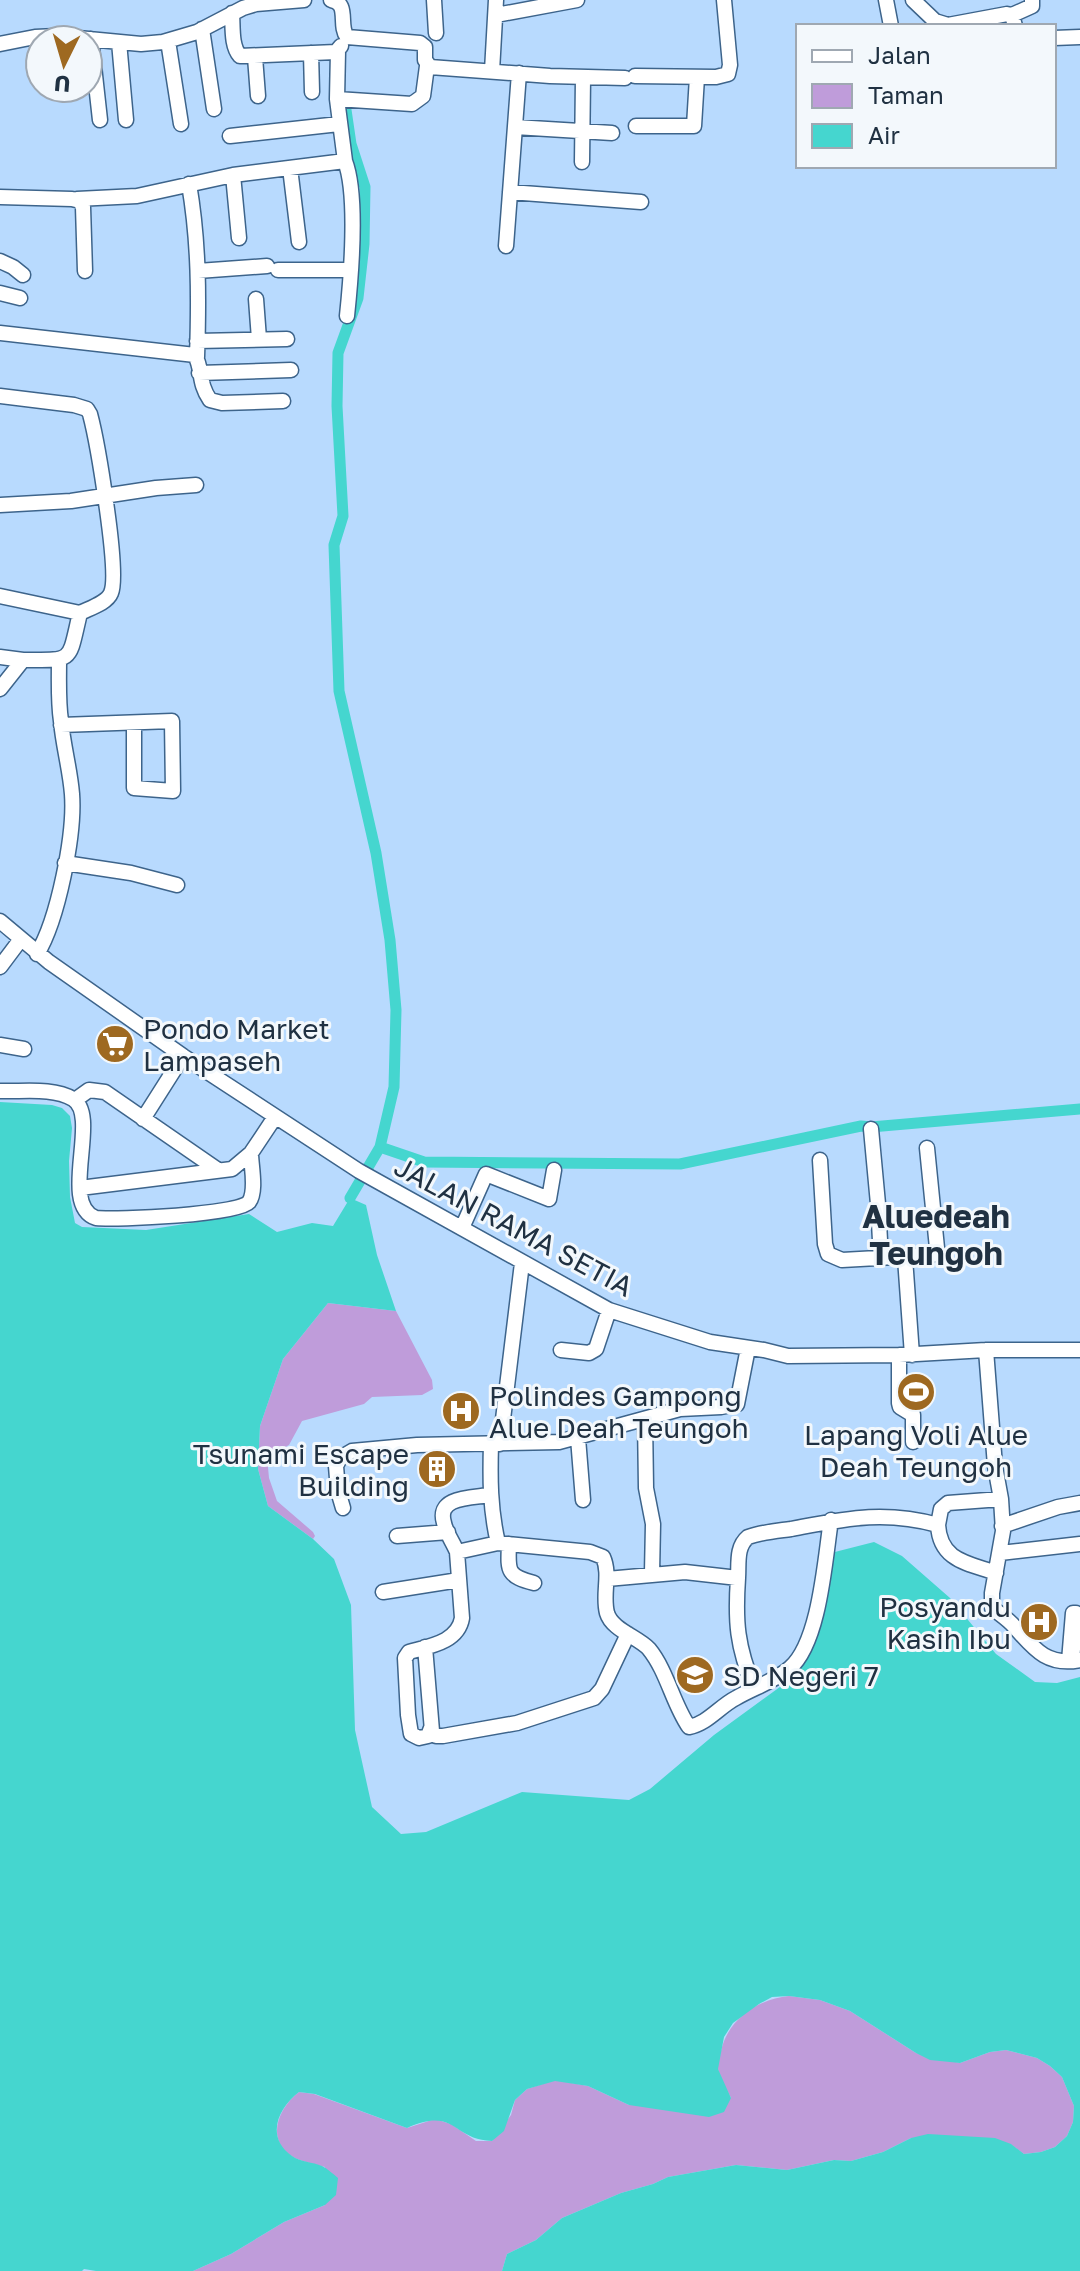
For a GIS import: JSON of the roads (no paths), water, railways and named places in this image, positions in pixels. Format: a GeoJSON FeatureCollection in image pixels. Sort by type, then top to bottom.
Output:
{"type":"FeatureCollection","features":[{"type":"Feature","properties":{"kind":"street"},"geometry":{"type":"LineString","coordinates":[[104,40],[141,44],[168,41],[256,4],[304,0]]}},
{"type":"Feature","properties":{"kind":"street"},"geometry":{"type":"LineString","coordinates":[[331,0],[342,5],[345,34],[338,51],[337,99],[351,204],[347,316]]}},
{"type":"Feature","properties":{"kind":"street"},"geometry":{"type":"LineString","coordinates":[[434,0],[436,33]]}},
{"type":"Feature","properties":{"kind":"street"},"geometry":{"type":"LineString","coordinates":[[492,71],[496,8],[577,0]]}},
{"type":"Feature","properties":{"kind":"street"},"geometry":{"type":"LineString","coordinates":[[427,66],[583,78],[723,76],[730,71],[724,0]]}},
{"type":"Feature","properties":{"kind":"street"},"geometry":{"type":"LineString","coordinates":[[886,0],[891,24]]}},
{"type":"Feature","properties":{"kind":"street"},"geometry":{"type":"LineString","coordinates":[[913,0],[940,24]]}},
{"type":"Feature","properties":{"kind":"street"},"geometry":{"type":"LineString","coordinates":[[953,24],[1007,14],[1014,21],[1032,6],[1032,0]]}},
{"type":"Feature","properties":{"kind":"street"},"geometry":{"type":"LineString","coordinates":[[232,13],[236,54],[244,57],[338,51]]}},
{"type":"Feature","properties":{"kind":"street"},"geometry":{"type":"LineString","coordinates":[[202,29],[214,109]]}},
{"type":"Feature","properties":{"kind":"street"},"geometry":{"type":"LineString","coordinates":[[337,99],[412,104],[423,96],[427,66],[425,47],[420,43],[354,38],[345,34]]}},
{"type":"Feature","properties":{"kind":"street"},"geometry":{"type":"LineString","coordinates":[[1056,38],[1080,37]]}},
{"type":"Feature","properties":{"kind":"street"},"geometry":{"type":"LineString","coordinates":[[0,44],[24,40]]}},
{"type":"Feature","properties":{"kind":"street"},"geometry":{"type":"LineString","coordinates":[[168,41],[181,124]]}},
{"type":"Feature","properties":{"kind":"street"},"geometry":{"type":"LineString","coordinates":[[119,42],[126,120]]}},
{"type":"Feature","properties":{"kind":"street"},"geometry":{"type":"LineString","coordinates":[[311,53],[312,92]]}},
{"type":"Feature","properties":{"kind":"street"},"geometry":{"type":"LineString","coordinates":[[255,57],[258,96]]}},
{"type":"Feature","properties":{"kind":"street"},"geometry":{"type":"LineString","coordinates":[[506,246],[519,73]]}},
{"type":"Feature","properties":{"kind":"street"},"geometry":{"type":"LineString","coordinates":[[636,126],[694,126],[697,77]]}},
{"type":"Feature","properties":{"kind":"street"},"geometry":{"type":"LineString","coordinates":[[582,162],[583,78]]}},
{"type":"Feature","properties":{"kind":"street"},"geometry":{"type":"LineString","coordinates":[[98,104],[100,120]]}},
{"type":"Feature","properties":{"kind":"street"},"geometry":{"type":"LineString","coordinates":[[230,136],[339,124]]}},
{"type":"Feature","properties":{"kind":"street"},"geometry":{"type":"LineString","coordinates":[[515,127],[612,133]]}},
{"type":"Feature","properties":{"kind":"street"},"geometry":{"type":"LineString","coordinates":[[0,197],[77,199],[137,196],[233,175],[345,161]]}},
{"type":"Feature","properties":{"kind":"street"},"geometry":{"type":"LineString","coordinates":[[290,168],[299,242]]}},
{"type":"Feature","properties":{"kind":"street"},"geometry":{"type":"LineString","coordinates":[[233,175],[239,238]]}},
{"type":"Feature","properties":{"kind":"street"},"geometry":{"type":"LineString","coordinates":[[189,184],[196,227],[200,381],[207,396],[215,402],[283,401]]}},
{"type":"Feature","properties":{"kind":"street"},"geometry":{"type":"LineString","coordinates":[[510,192],[641,202]]}},
{"type":"Feature","properties":{"kind":"street"},"geometry":{"type":"LineString","coordinates":[[77,199],[83,207],[85,271]]}},
{"type":"Feature","properties":{"kind":"street"},"geometry":{"type":"LineString","coordinates":[[0,261],[23,275]]}},
{"type":"Feature","properties":{"kind":"street"},"geometry":{"type":"LineString","coordinates":[[198,271],[273,268],[350,270]]}},
{"type":"Feature","properties":{"kind":"street"},"geometry":{"type":"LineString","coordinates":[[0,293],[20,298]]}},
{"type":"Feature","properties":{"kind":"street"},"geometry":{"type":"LineString","coordinates":[[256,299],[259,339]]}},
{"type":"Feature","properties":{"kind":"street"},"geometry":{"type":"LineString","coordinates":[[0,333],[188,354],[198,365],[291,370]]}},
{"type":"Feature","properties":{"kind":"street"},"geometry":{"type":"LineString","coordinates":[[197,341],[287,339]]}},
{"type":"Feature","properties":{"kind":"street"},"geometry":{"type":"LineString","coordinates":[[0,396],[87,409],[92,420],[104,495],[113,580],[112,591],[105,600],[80,613],[0,596]]}},
{"type":"Feature","properties":{"kind":"street"},"geometry":{"type":"LineString","coordinates":[[0,505],[71,501],[196,485]]}},
{"type":"Feature","properties":{"kind":"street"},"geometry":{"type":"LineString","coordinates":[[0,657],[59,660],[66,657],[80,613]]}},
{"type":"Feature","properties":{"kind":"street"},"geometry":{"type":"LineString","coordinates":[[0,689],[23,660]]}},
{"type":"Feature","properties":{"kind":"street"},"geometry":{"type":"LineString","coordinates":[[37,954],[53,920],[65,863],[72,802],[61,725],[59,660]]}},
{"type":"Feature","properties":{"kind":"street"},"geometry":{"type":"LineString","coordinates":[[61,725],[172,721],[173,791],[134,788],[134,723]]}},
{"type":"Feature","properties":{"kind":"street"},"geometry":{"type":"LineString","coordinates":[[65,863],[131,873],[177,885]]}},
{"type":"Feature","properties":{"kind":"street","name":"JALAN RAMA SETIA"},"geometry":{"type":"LineString","coordinates":[[0,921],[37,954],[183,1056],[359,1171],[609,1310],[710,1342],[788,1356],[1080,1350]]}},
{"type":"Feature","properties":{"kind":"street"},"geometry":{"type":"LineString","coordinates":[[0,967],[21,939]]}},
{"type":"Feature","properties":{"kind":"street"},"geometry":{"type":"LineString","coordinates":[[0,1045],[24,1049]]}},
{"type":"Feature","properties":{"kind":"street"},"geometry":{"type":"LineString","coordinates":[[143,1119],[183,1056]]}},
{"type":"Feature","properties":{"kind":"street"},"geometry":{"type":"LineString","coordinates":[[75,1100],[89,1090],[102,1090],[218,1170]]}},
{"type":"Feature","properties":{"kind":"street"},"geometry":{"type":"LineString","coordinates":[[0,1091],[47,1092],[80,1104],[83,1116],[80,1188],[84,1210],[96,1218],[150,1218],[243,1206],[249,1202],[252,1193],[251,1153]]}},
{"type":"Feature","properties":{"kind":"street"},"geometry":{"type":"LineString","coordinates":[[80,1188],[232,1169],[251,1153],[275,1117]]}},
{"type":"Feature","properties":{"kind":"street"},"geometry":{"type":"LineString","coordinates":[[871,1129],[881,1259]]}},
{"type":"Feature","properties":{"kind":"street"},"geometry":{"type":"LineString","coordinates":[[820,1160],[828,1254],[842,1260],[905,1258],[936,1252],[927,1148]]}},
{"type":"Feature","properties":{"kind":"street"},"geometry":{"type":"LineString","coordinates":[[462,1228],[486,1174],[549,1199],[554,1170]]}},
{"type":"Feature","properties":{"kind":"street"},"geometry":{"type":"LineString","coordinates":[[905,1258],[905,1355],[899,1403],[913,1415],[913,1442]]}},
{"type":"Feature","properties":{"kind":"street"},"geometry":{"type":"LineString","coordinates":[[522,1263],[490,1495],[511,1573],[534,1583]]}},
{"type":"Feature","properties":{"kind":"street"},"geometry":{"type":"LineString","coordinates":[[561,1350],[589,1353],[596,1349],[609,1310]]}},
{"type":"Feature","properties":{"kind":"street"},"geometry":{"type":"LineString","coordinates":[[343,1508],[336,1466],[340,1458],[352,1451],[417,1445],[543,1443],[578,1438],[680,1409],[737,1404],[748,1348]]}},
{"type":"Feature","properties":{"kind":"street"},"geometry":{"type":"LineString","coordinates":[[986,1350],[1002,1526],[992,1608],[1010,1622],[1032,1649],[1055,1659],[1076,1661]]}},
{"type":"Feature","properties":{"kind":"street"},"geometry":{"type":"LineString","coordinates":[[645,1419],[646,1488],[653,1524],[652,1573]]}},
{"type":"Feature","properties":{"kind":"street"},"geometry":{"type":"LineString","coordinates":[[578,1438],[583,1500]]}},
{"type":"Feature","properties":{"kind":"street"},"geometry":{"type":"LineString","coordinates":[[431,1728],[428,1736],[419,1738],[411,1734],[405,1658],[409,1652],[452,1637],[460,1628],[457,1552],[443,1518],[446,1505],[453,1500],[490,1495]]}},
{"type":"Feature","properties":{"kind":"street"},"geometry":{"type":"LineString","coordinates":[[996,1573],[951,1556],[942,1544],[938,1525],[941,1509],[948,1503],[1001,1499]]}},
{"type":"Feature","properties":{"kind":"street"},"geometry":{"type":"LineString","coordinates":[[1002,1526],[1080,1503]]}},
{"type":"Feature","properties":{"kind":"street"},"geometry":{"type":"LineString","coordinates":[[754,1688],[739,1644],[736,1616],[739,1550],[743,1541],[748,1537],[831,1520],[898,1516],[938,1525]]}},
{"type":"Feature","properties":{"kind":"street"},"geometry":{"type":"LineString","coordinates":[[457,1552],[504,1544],[598,1554],[605,1561],[607,1614],[651,1651],[687,1726],[692,1727],[731,1700],[777,1677],[789,1668],[804,1647],[816,1615],[831,1520]]}},
{"type":"Feature","properties":{"kind":"street"},"geometry":{"type":"LineString","coordinates":[[397,1536],[448,1532]]}},
{"type":"Feature","properties":{"kind":"street"},"geometry":{"type":"LineString","coordinates":[[1000,1553],[1080,1544]]}},
{"type":"Feature","properties":{"kind":"street"},"geometry":{"type":"LineString","coordinates":[[607,1579],[685,1572],[738,1578]]}},
{"type":"Feature","properties":{"kind":"street"},"geometry":{"type":"LineString","coordinates":[[383,1592],[459,1580]]}},
{"type":"Feature","properties":{"kind":"street"},"geometry":{"type":"LineString","coordinates":[[425,1647],[431,1728],[433,1734],[438,1736],[517,1723],[594,1698],[602,1689],[628,1634]]}},
{"type":"Feature","properties":{"kind":"water"},"geometry":{"type":"Polygon","coordinates":[[[0,1102],[52,1105],[62,1108],[70,1116],[70,1197],[75,1223],[82,1227],[146,1230],[249,1214],[277,1232],[312,1223],[333,1226],[350,1198],[366,1205],[377,1255],[396,1311],[328,1303],[283,1359],[260,1426],[258,1469],[268,1506],[313,1539],[334,1559],[351,1605],[355,1730],[372,1807],[401,1834],[426,1832],[522,1792],[629,1800],[650,1789],[714,1735],[795,1676],[818,1612],[827,1554],[874,1542],[902,1556],[950,1598],[996,1654],[1035,1682],[1057,1683],[1080,1677],[1080,2271],[502,2271],[507,2254],[536,2240],[562,2218],[668,2177],[736,2165],[787,2170],[834,2160],[851,2161],[928,2134],[995,2138],[1011,2144],[1024,2154],[1055,2147],[1067,2136],[1073,2122],[1074,2106],[1062,2077],[1037,2058],[1006,2050],[990,2052],[960,2063],[930,2060],[850,2011],[820,2000],[789,1996],[772,1997],[759,2004],[733,2023],[724,2037],[718,2069],[731,2098],[724,2112],[709,2117],[629,2105],[588,2086],[555,2081],[527,2089],[515,2100],[504,2131],[492,2141],[469,2135],[445,2122],[423,2122],[407,2128],[315,2094],[299,2092],[280,2114],[277,2132],[284,2148],[292,2156],[322,2166],[338,2178],[336,2195],[325,2205],[284,2222],[231,2254],[193,2271],[0,2271],[0,1102]]]}},
{"type":"Feature","properties":{"kind":"waterway"},"geometry":{"type":"LineString","coordinates":[[345,103],[351,144],[365,187],[364,244],[358,298],[338,353],[337,406],[343,516],[334,545],[339,691],[376,853],[390,940],[396,1010],[394,1087],[380,1147]]}},
{"type":"Feature","properties":{"kind":"waterway"},"geometry":{"type":"LineString","coordinates":[[350,1198],[380,1147],[424,1162],[680,1164],[861,1126],[1080,1109]]}},
{"type":"Feature","properties":{"kind":"place","name":"Pondo Market Lampaseh"},"geometry":{"type":"Point","coordinates":[115,1044]}},
{"type":"Feature","properties":{"kind":"place","name":"Lapang Voli Alue Deah Teungoh"},"geometry":{"type":"Point","coordinates":[916,1392]}},
{"type":"Feature","properties":{"kind":"place","name":"Polindes Gampong Alue Deah Teungoh"},"geometry":{"type":"Point","coordinates":[461,1411]}},
{"type":"Feature","properties":{"kind":"place","name":"Tsunami Escape Building"},"geometry":{"type":"Point","coordinates":[437,1469]}},
{"type":"Feature","properties":{"kind":"place","name":"Posyandu Kasih Ibu"},"geometry":{"type":"Point","coordinates":[1039,1622]}},
{"type":"Feature","properties":{"kind":"place","name":"SD Negeri 7"},"geometry":{"type":"Point","coordinates":[695,1675]}},
{"type":"Feature","properties":{"kind":"district","name":"Aluedeah Teungoh"},"geometry":{"type":"Point","coordinates":[936,1234]}}]}
